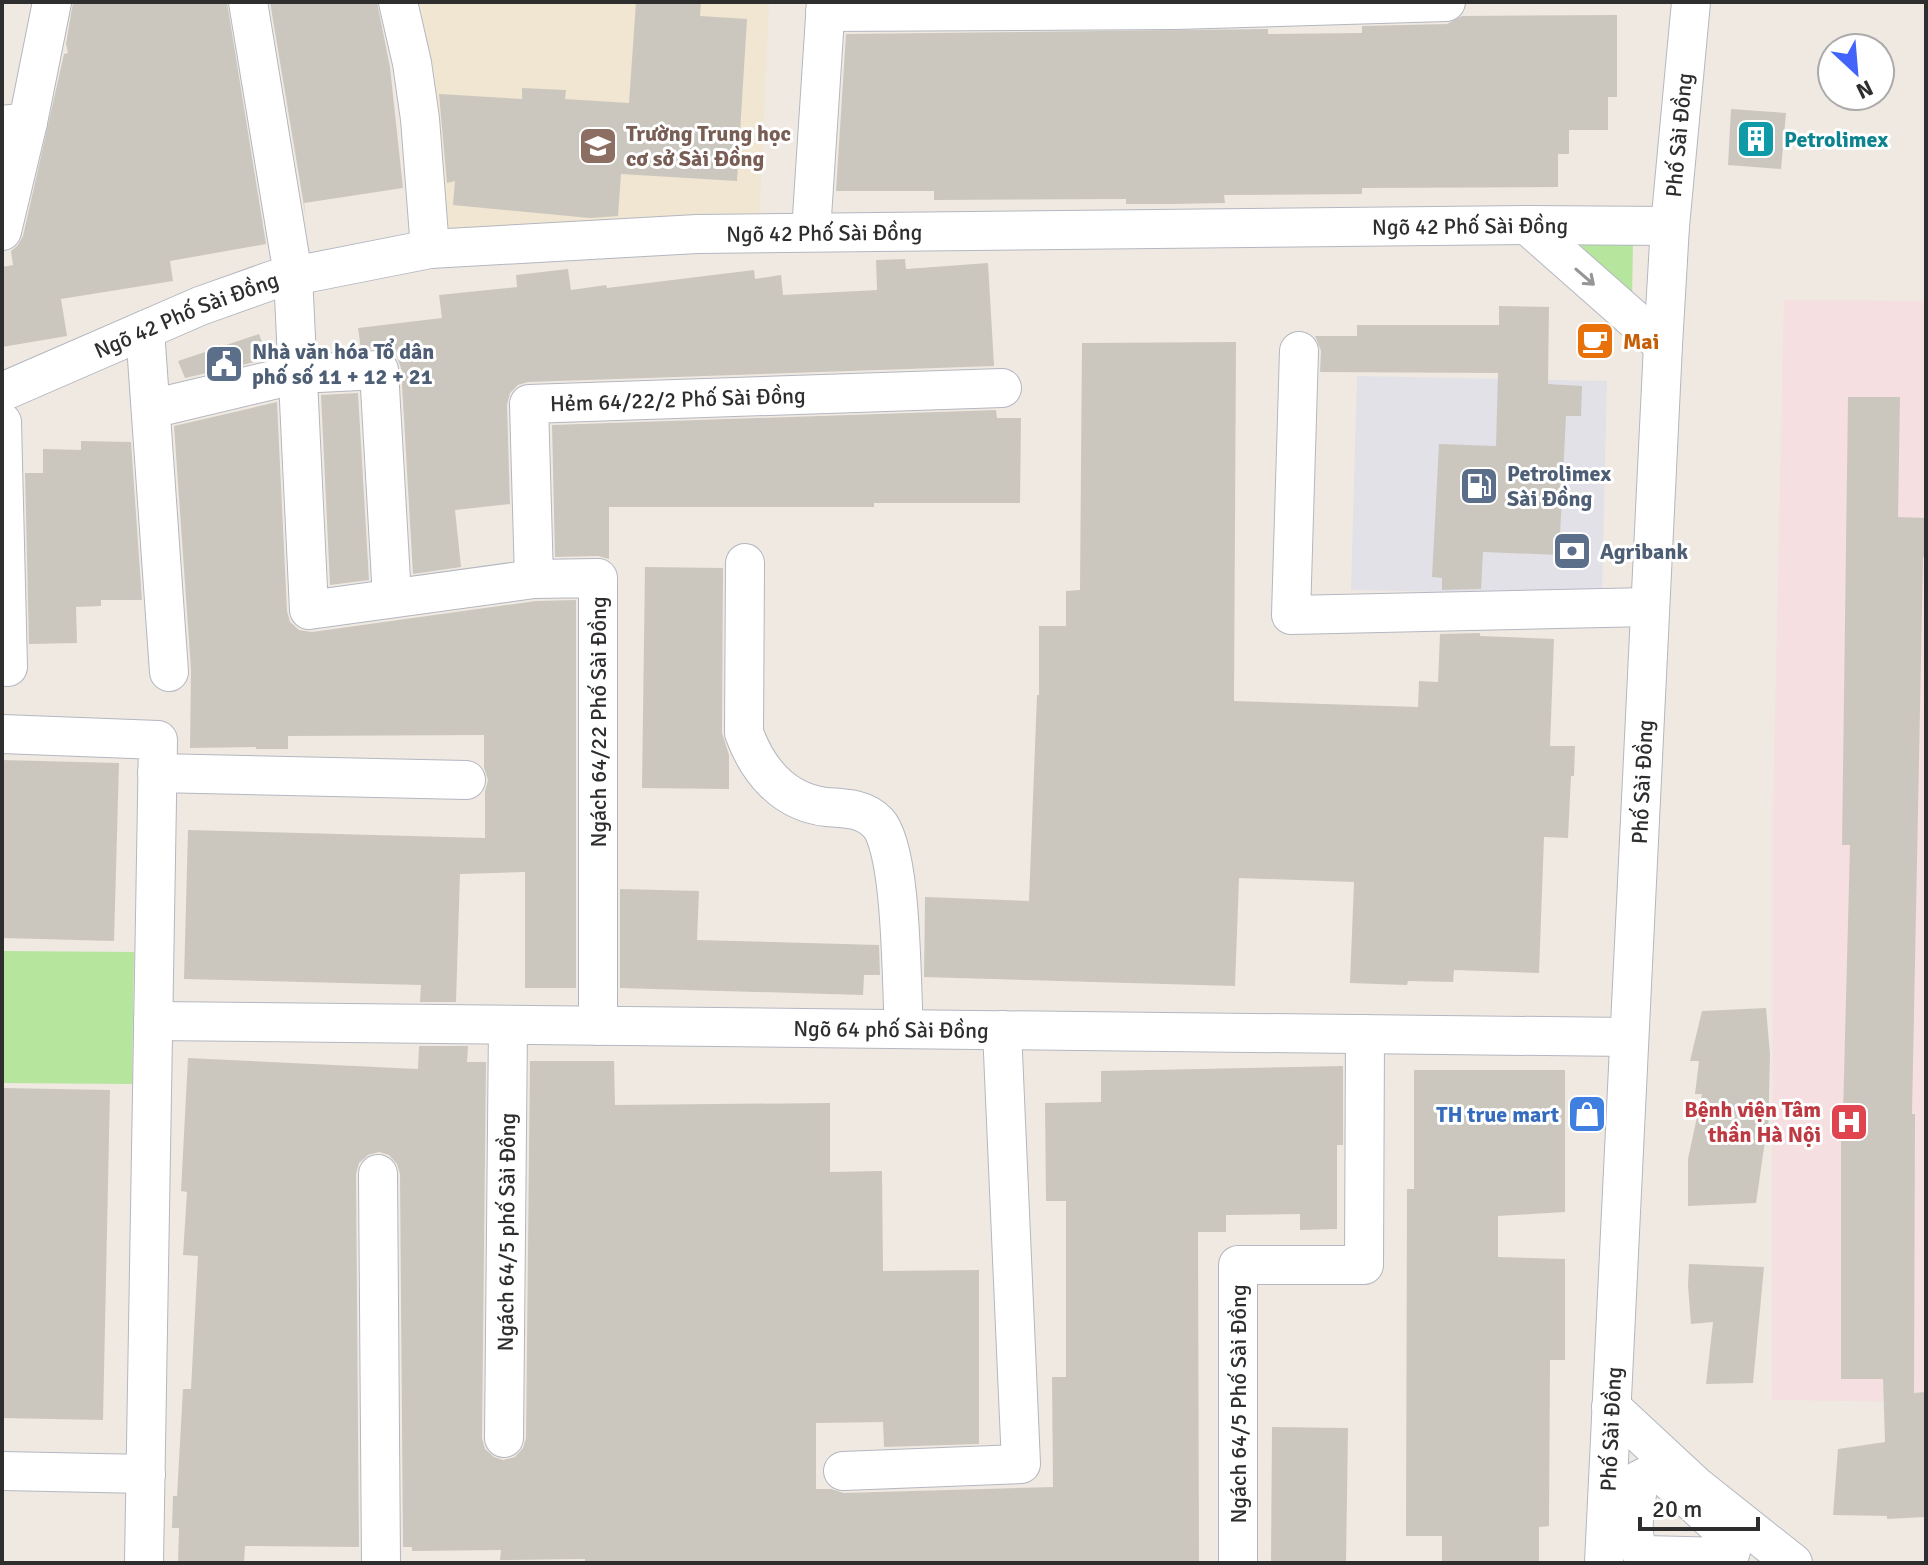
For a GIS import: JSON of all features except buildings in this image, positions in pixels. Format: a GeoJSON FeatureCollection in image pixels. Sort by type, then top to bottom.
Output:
{"type":"FeatureCollection","features":[{"type":"Feature","properties":{"kind":"street"},"geometry":{"type":"LineString","coordinates":[[2,231],[15,123],[52,2]]}},
{"type":"Feature","properties":{"kind":"street"},"geometry":{"type":"LineString","coordinates":[[248,2],[293,275],[298,374]]}},
{"type":"Feature","properties":{"kind":"street"},"geometry":{"type":"LineString","coordinates":[[398,2],[412,63],[420,119],[430,249]]}},
{"type":"Feature","properties":{"kind":"street"},"geometry":{"type":"LineString","coordinates":[[811,232],[825,7],[1446,2]]}},
{"type":"Feature","properties":{"kind":"street","name":"Phố Sài Đồng"},"geometry":{"type":"LineString","coordinates":[[1604,1563],[1663,345],[1670,226],[1691,2]]}},
{"type":"Feature","properties":{"kind":"street","name":"Ngõ 42 Phố Sài Đồng"},"geometry":{"type":"LineString","coordinates":[[1527,225],[1663,345]]}},
{"type":"Feature","properties":{"kind":"street","name":"Ngõ 42 Phố Sài Đồng"},"geometry":{"type":"LineString","coordinates":[[2,392],[200,306],[273,280],[430,249],[697,234],[1670,226]]}},
{"type":"Feature","properties":{"kind":"street"},"geometry":{"type":"LineString","coordinates":[[145,330],[169,672]]}},
{"type":"Feature","properties":{"kind":"street"},"geometry":{"type":"LineString","coordinates":[[1299,351],[1291,615],[1649,607]]}},
{"type":"Feature","properties":{"kind":"street"},"geometry":{"type":"LineString","coordinates":[[151,409],[298,374],[379,370],[392,598]]}},
{"type":"Feature","properties":{"kind":"street","name":"Ngách 64/22 Phố Sài Đồng"},"geometry":{"type":"LineString","coordinates":[[298,374],[309,610],[534,579],[598,578],[598,1026]]}},
{"type":"Feature","properties":{"kind":"street","name":"Hẻm 64/22/2 Phố Sài Đồng"},"geometry":{"type":"LineString","coordinates":[[534,579],[529,404],[1002,388]]}},
{"type":"Feature","properties":{"kind":"street"},"geometry":{"type":"LineString","coordinates":[[2,422],[8,667]]}},
{"type":"Feature","properties":{"kind":"street"},"geometry":{"type":"LineString","coordinates":[[745,563],[744,733],[758,764],[778,787],[804,801],[859,811],[881,828],[891,851],[896,892],[904,1029]]}},
{"type":"Feature","properties":{"kind":"street"},"geometry":{"type":"LineString","coordinates":[[2,734],[158,740],[144,1563]]}},
{"type":"Feature","properties":{"kind":"street"},"geometry":{"type":"LineString","coordinates":[[157,773],[466,780]]}},
{"type":"Feature","properties":{"kind":"street","name":"Ngõ 64 phố Sài Đồng"},"geometry":{"type":"LineString","coordinates":[[153,1021],[1629,1037]]}},
{"type":"Feature","properties":{"kind":"street","name":"Ngách 64/5 phố Sài Đồng"},"geometry":{"type":"LineString","coordinates":[[504,1438],[508,1025]]}},
{"type":"Feature","properties":{"kind":"street"},"geometry":{"type":"LineString","coordinates":[[843,1471],[1021,1464],[1002,1030]]}},
{"type":"Feature","properties":{"kind":"street","name":"Ngách 64/5 Phố Sài Đồng"},"geometry":{"type":"LineString","coordinates":[[1238,1563],[1238,1265],[1364,1265],[1365,1034]]}},
{"type":"Feature","properties":{"kind":"street"},"geometry":{"type":"LineString","coordinates":[[378,1174],[381,1563]]}},
{"type":"Feature","properties":{"kind":"street"},"geometry":{"type":"LineString","coordinates":[[1611,1407],[1696,1486],[1793,1563]]}},
{"type":"Feature","properties":{"kind":"street"},"geometry":{"type":"LineString","coordinates":[[2,1471],[146,1474]]}},
{"type":"Feature","properties":{"kind":"shaded area","name":"Trường Trung học cơ sở Sài Đồng"},"geometry":{"type":"Polygon","coordinates":[[[416,2],[769,2],[759,226],[439,230],[416,2]]]}},
{"type":"Feature","properties":{"kind":"shaded area","name":"Bệnh viện Tâm thần Hà Nội"},"geometry":{"type":"Polygon","coordinates":[[[1784,300],[1926,301],[1926,1402],[1772,1400],[1773,815],[1784,300]]]}},
{"type":"Feature","properties":{"kind":"shaded area","name":"Petrolimex Sài Đồng"},"geometry":{"type":"Polygon","coordinates":[[[1357,376],[1607,381],[1602,595],[1351,590],[1357,376]]]}},
{"type":"Feature","properties":{"kind":"green space"},"geometry":{"type":"Polygon","coordinates":[[[1578,243],[1633,243],[1632,298],[1578,243]]]}},
{"type":"Feature","properties":{"kind":"green space"},"geometry":{"type":"Polygon","coordinates":[[[2,951],[134,952],[132,1084],[2,1083],[2,951]]]}},
{"type":"Feature","properties":{"kind":"place","name":"Petrolimex"},"geometry":{"type":"Point","coordinates":[1756,139]}},
{"type":"Feature","properties":{"kind":"place","name":"Trường Trung học cơ sở Sài Đồng"},"geometry":{"type":"Point","coordinates":[598,146]}},
{"type":"Feature","properties":{"kind":"place","name":"Mai"},"geometry":{"type":"Point","coordinates":[1595,341]}},
{"type":"Feature","properties":{"kind":"place","name":"Nhà văn hóa Tổ dân phố số 11 + 12 + 21"},"geometry":{"type":"Point","coordinates":[224,364]}},
{"type":"Feature","properties":{"kind":"place","name":"Petrolimex Sài Đồng"},"geometry":{"type":"Point","coordinates":[1479,486]}},
{"type":"Feature","properties":{"kind":"place","name":"Agribank"},"geometry":{"type":"Point","coordinates":[1572,551]}},
{"type":"Feature","properties":{"kind":"place","name":"TH true mart"},"geometry":{"type":"Point","coordinates":[1587,1114]}},
{"type":"Feature","properties":{"kind":"place","name":"Bệnh viện Tâm thần Hà Nội"},"geometry":{"type":"Point","coordinates":[1849,1122]}}]}
